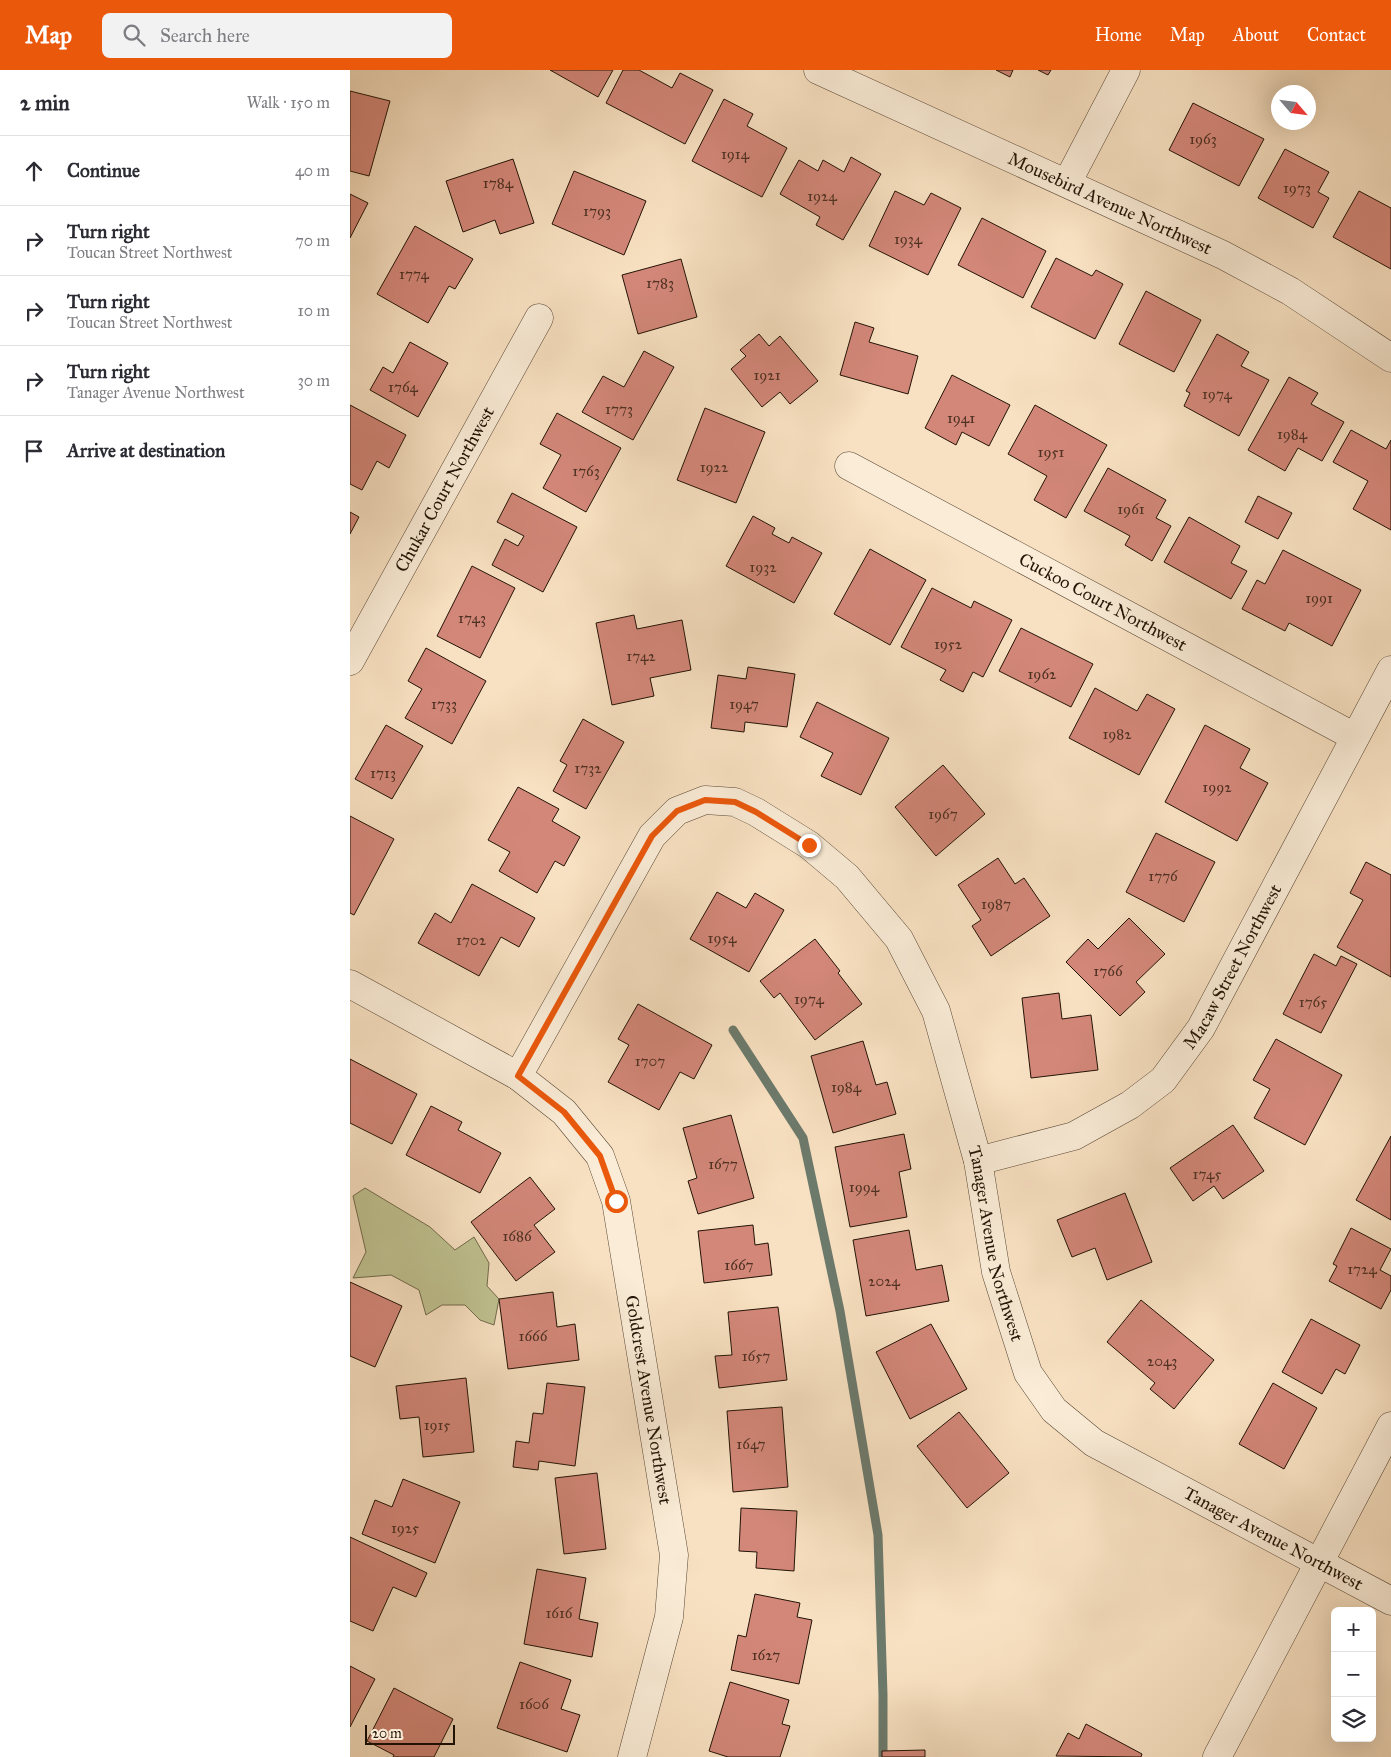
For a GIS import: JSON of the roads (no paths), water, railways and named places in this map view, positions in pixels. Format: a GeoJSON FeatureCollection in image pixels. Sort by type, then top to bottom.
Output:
{"type":"FeatureCollection","features":[{"type":"Feature","properties":{"kind":"street","name":"Mousebird Avenue Northwest"},"geometry":{"type":"LineString","coordinates":[[818,70],[1231,259],[1290,291],[1391,358]]}},
{"type":"Feature","properties":{"kind":"street"},"geometry":{"type":"LineString","coordinates":[[1067,183],[1126,70]]}},
{"type":"Feature","properties":{"kind":"street","name":"Chukar Court Northwest"},"geometry":{"type":"LineString","coordinates":[[350,661],[539,318]]}},
{"type":"Feature","properties":{"kind":"street","name":"Cuckoo Court Northwest"},"geometry":{"type":"LineString","coordinates":[[849,466],[1355,737]]}},
{"type":"Feature","properties":{"kind":"street","name":"Macaw Street Northwest"},"geometry":{"type":"LineString","coordinates":[[978,1161],[1074,1136],[1130,1105],[1163,1080],[1202,1028],[1391,670]]}},
{"type":"Feature","properties":{"kind":"street","name":"Tanager Avenue Northwest"},"geometry":{"type":"LineString","coordinates":[[518,1076],[652,836],[677,811],[705,800],[735,802],[756,812],[809,845],[847,877],[899,939],[936,1011],[978,1161],[999,1281],[1028,1373],[1054,1410],[1094,1443],[1391,1601]]}},
{"type":"Feature","properties":{"kind":"street","name":"Goldcrest Avenue Northwest"},"geometry":{"type":"LineString","coordinates":[[350,984],[518,1076],[564,1112],[600,1156],[616,1201],[674,1555],[669,1617],[632,1757]]}},
{"type":"Feature","properties":{"kind":"street"},"geometry":{"type":"LineString","coordinates":[[1217,1757],[1391,1426]]}},
{"type":"Feature","properties":{"kind":"waterway"},"geometry":{"type":"LineString","coordinates":[[733,1030],[803,1138],[840,1311],[878,1535],[883,1757]]}}]}
